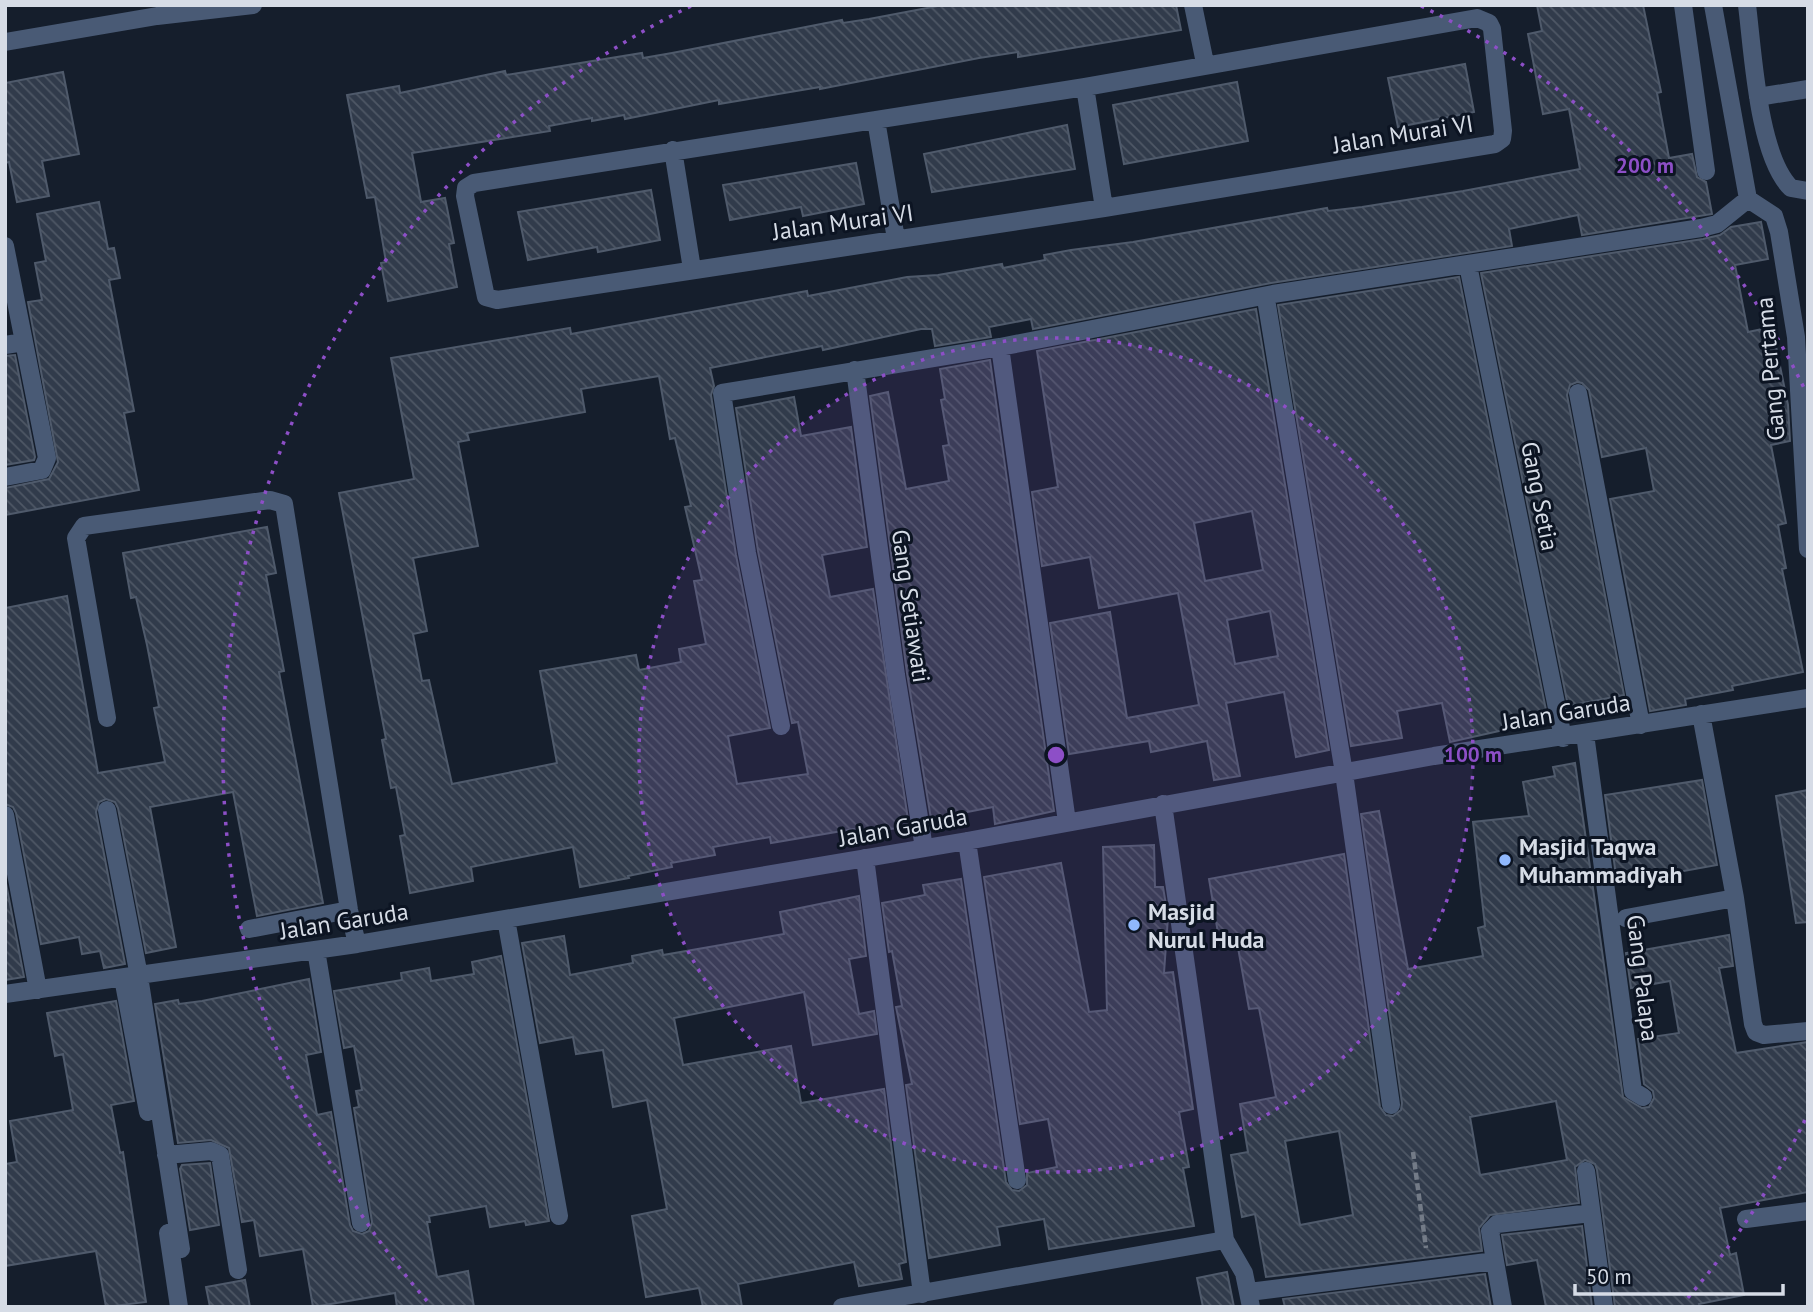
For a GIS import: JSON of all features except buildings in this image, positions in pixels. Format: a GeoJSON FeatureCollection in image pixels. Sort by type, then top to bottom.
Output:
{"type":"FeatureCollection","features":[{"type":"Feature","properties":{"kind":"street"},"geometry":{"type":"LineString","coordinates":[[5,42],[157,16],[253,5]]}},
{"type":"Feature","properties":{"kind":"street"},"geometry":{"type":"LineString","coordinates":[[1193,5],[1205,64]]}},
{"type":"Feature","properties":{"kind":"street"},"geometry":{"type":"LineString","coordinates":[[1683,5],[1706,171]]}},
{"type":"Feature","properties":{"kind":"street"},"geometry":{"type":"LineString","coordinates":[[781,726],[747,553],[722,393],[1000,347],[1273,294],[1717,224],[1748,199],[1713,5]]}},
{"type":"Feature","properties":{"kind":"street"},"geometry":{"type":"LineString","coordinates":[[1747,5],[1758,96],[1773,163],[1791,188],[1808,191]]}},
{"type":"Feature","properties":{"kind":"street","name":"Jalan Murai VI"},"geometry":{"type":"LineString","coordinates":[[1483,18],[1492,29],[1502,139],[1494,144],[1104,208],[491,300],[486,297],[465,196],[466,188],[474,183],[1085,87],[1205,64],[1483,18]]}},
{"type":"Feature","properties":{"kind":"street"},"geometry":{"type":"LineString","coordinates":[[1085,87],[1104,208]]}},
{"type":"Feature","properties":{"kind":"street"},"geometry":{"type":"LineString","coordinates":[[1758,96],[1808,89]]}},
{"type":"Feature","properties":{"kind":"street"},"geometry":{"type":"LineString","coordinates":[[876,120],[896,239]]}},
{"type":"Feature","properties":{"kind":"street"},"geometry":{"type":"LineString","coordinates":[[673,150],[692,270]]}},
{"type":"Feature","properties":{"kind":"street","name":"Gang Pertama"},"geometry":{"type":"LineString","coordinates":[[1748,199],[1774,216],[1779,232],[1796,337],[1808,549]]}},
{"type":"Feature","properties":{"kind":"street"},"geometry":{"type":"LineString","coordinates":[[5,246],[47,463],[37,472],[5,477]]}},
{"type":"Feature","properties":{"kind":"street","name":"Gang Setia"},"geometry":{"type":"LineString","coordinates":[[1468,265],[1563,738]]}},
{"type":"Feature","properties":{"kind":"street"},"geometry":{"type":"LineString","coordinates":[[1267,305],[1344,774],[1391,1105]]}},
{"type":"Feature","properties":{"kind":"street"},"geometry":{"type":"LineString","coordinates":[[5,345],[24,342]]}},
{"type":"Feature","properties":{"kind":"street"},"geometry":{"type":"LineString","coordinates":[[1000,347],[1067,822]]}},
{"type":"Feature","properties":{"kind":"street","name":"Gang Setiawati"},"geometry":{"type":"LineString","coordinates":[[855,370],[895,675],[924,848]]}},
{"type":"Feature","properties":{"kind":"street"},"geometry":{"type":"LineString","coordinates":[[1578,393],[1641,725]]}},
{"type":"Feature","properties":{"kind":"street"},"geometry":{"type":"LineString","coordinates":[[107,718],[76,538],[79,530],[84,526],[270,500],[284,504],[349,910],[358,944]]}},
{"type":"Feature","properties":{"kind":"street","name":"Jalan Garuda"},"geometry":{"type":"LineString","coordinates":[[5,994],[358,944],[967,841],[1434,756],[1808,698]]}},
{"type":"Feature","properties":{"kind":"street"},"geometry":{"type":"LineString","coordinates":[[1701,714],[1735,898],[1756,1032],[1764,1035],[1808,1031]]}},
{"type":"Feature","properties":{"kind":"street","name":"Gang Palapa"},"geometry":{"type":"LineString","coordinates":[[1586,734],[1633,1091],[1643,1097]]}},
{"type":"Feature","properties":{"kind":"street"},"geometry":{"type":"LineString","coordinates":[[1163,804],[1225,1240],[1239,1261],[1250,1299],[1495,1261]]}},
{"type":"Feature","properties":{"kind":"street"},"geometry":{"type":"LineString","coordinates":[[107,810],[179,1307]]}},
{"type":"Feature","properties":{"kind":"street"},"geometry":{"type":"LineString","coordinates":[[5,815],[38,990]]}},
{"type":"Feature","properties":{"kind":"street"},"geometry":{"type":"LineString","coordinates":[[967,841],[1017,1180]]}},
{"type":"Feature","properties":{"kind":"street"},"geometry":{"type":"LineString","coordinates":[[865,858],[922,1294]]}},
{"type":"Feature","properties":{"kind":"street"},"geometry":{"type":"LineString","coordinates":[[1626,918],[1735,898]]}},
{"type":"Feature","properties":{"kind":"street"},"geometry":{"type":"LineString","coordinates":[[249,929],[349,910]]}},
{"type":"Feature","properties":{"kind":"street"},"geometry":{"type":"LineString","coordinates":[[506,919],[559,1216]]}},
{"type":"Feature","properties":{"kind":"street"},"geometry":{"type":"LineString","coordinates":[[316,950],[361,1223]]}},
{"type":"Feature","properties":{"kind":"street"},"geometry":{"type":"LineString","coordinates":[[131,977],[166,1155],[181,1249]]}},
{"type":"Feature","properties":{"kind":"street"},"geometry":{"type":"LineString","coordinates":[[166,1155],[211,1151],[220,1156],[238,1270]]}},
{"type":"Feature","properties":{"kind":"street"},"geometry":{"type":"LineString","coordinates":[[1586,1171],[1604,1307]]}},
{"type":"Feature","properties":{"kind":"street"},"geometry":{"type":"LineString","coordinates":[[1746,1219],[1808,1211]]}},
{"type":"Feature","properties":{"kind":"street"},"geometry":{"type":"LineString","coordinates":[[1503,1307],[1490,1231],[1497,1224],[1591,1213]]}},
{"type":"Feature","properties":{"kind":"street"},"geometry":{"type":"LineString","coordinates":[[842,1307],[1225,1240]]}},
{"type":"Feature","properties":{"kind":"path"},"geometry":{"type":"LineString","coordinates":[[1413,1152],[1429,1270]]}},
{"type":"Feature","properties":{"kind":"place","name":"Masjid Taqwa Muhammadiyah"},"geometry":{"type":"Point","coordinates":[1505,860]}},
{"type":"Feature","properties":{"kind":"place","name":"Masjid Nurul Huda"},"geometry":{"type":"Point","coordinates":[1134,925]}}]}
